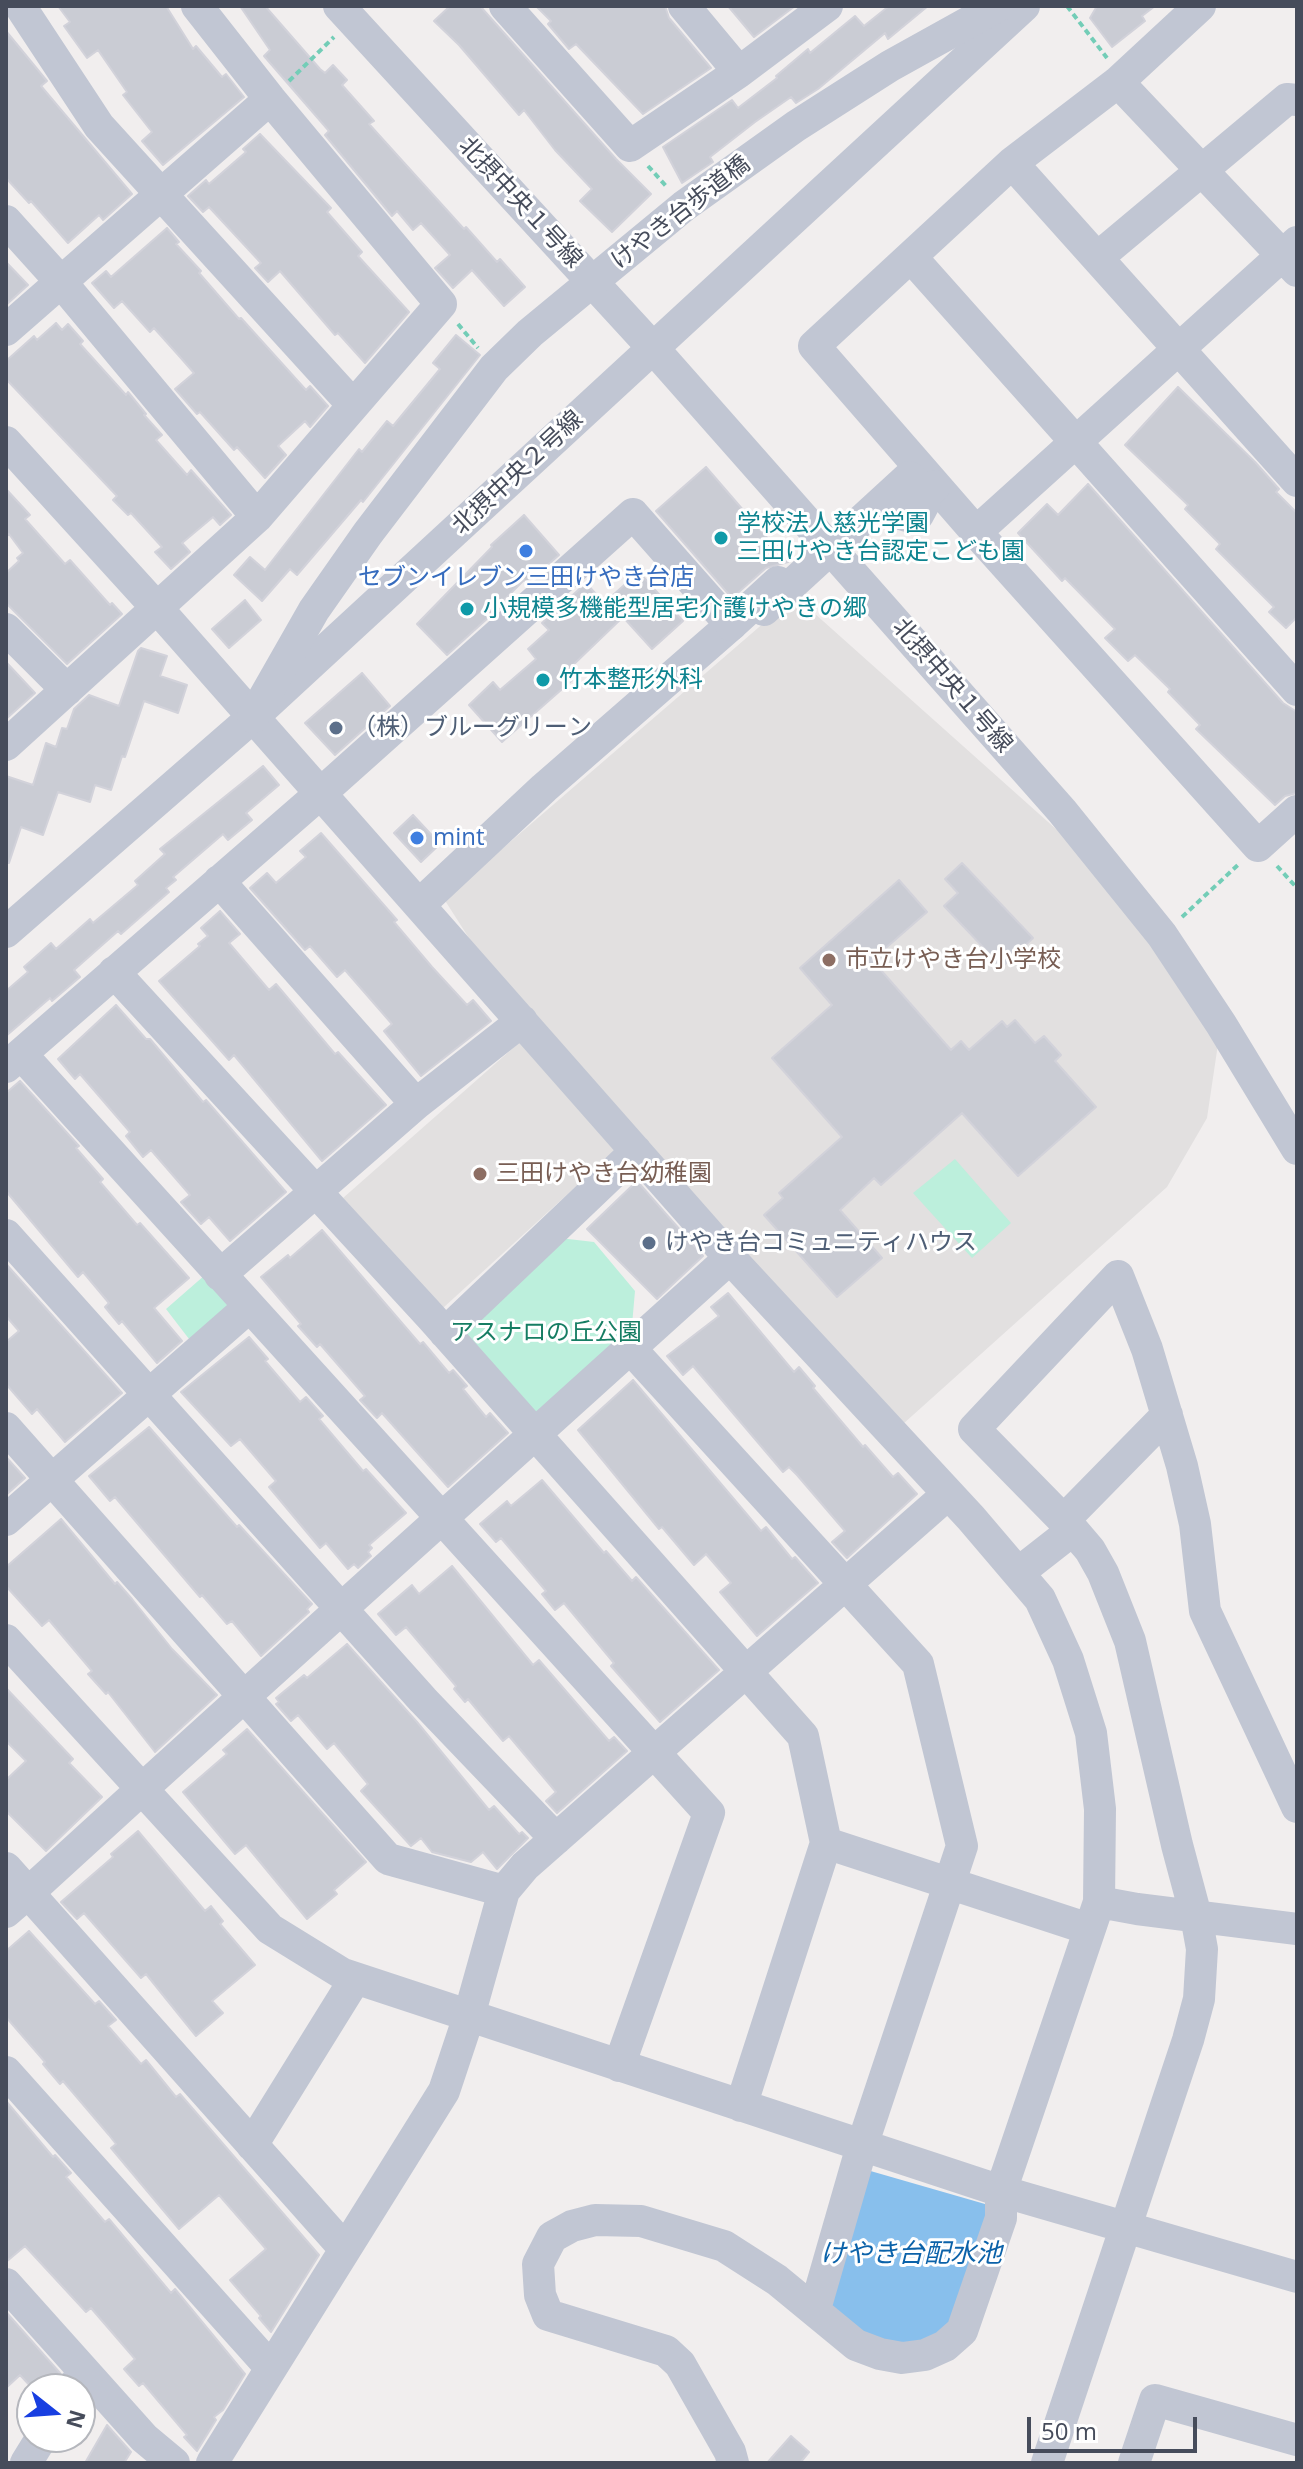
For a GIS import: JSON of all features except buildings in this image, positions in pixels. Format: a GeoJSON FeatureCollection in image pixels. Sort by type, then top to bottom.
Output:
{"type":"FeatureCollection","features":[{"type":"Feature","properties":{"kind":"street"},"geometry":{"type":"LineString","coordinates":[[20,6],[99,126],[353,405]]}},
{"type":"Feature","properties":{"kind":"street"},"geometry":{"type":"LineString","coordinates":[[6,745],[257,517],[441,304],[270,99],[197,6]]}},
{"type":"Feature","properties":{"kind":"street"},"geometry":{"type":"LineString","coordinates":[[505,6],[630,146],[739,72],[827,6]]}},
{"type":"Feature","properties":{"kind":"street"},"geometry":{"type":"LineString","coordinates":[[684,6],[739,72]]}},
{"type":"Feature","properties":{"kind":"street","name":"けやき台歩道橋"},"geometry":{"type":"LineString","coordinates":[[253,717],[314,610],[368,533],[494,368],[530,333],[684,206],[796,126],[890,66],[998,6]]}},
{"type":"Feature","properties":{"kind":"street","name":"北摂中央２号線"},"geometry":{"type":"LineString","coordinates":[[6,932],[253,717],[1024,6]]}},
{"type":"Feature","properties":{"kind":"street"},"geometry":{"type":"LineString","coordinates":[[1200,6],[1118,82],[1012,163],[814,346],[935,486],[1258,846],[1297,811]]}},
{"type":"Feature","properties":{"kind":"street","name":"北摂中央１号線"},"geometry":{"type":"LineString","coordinates":[[345,14],[653,348],[1062,811],[1162,935],[1221,1024],[1297,1149]]}},
{"type":"Feature","properties":{"kind":"street"},"geometry":{"type":"LineString","coordinates":[[976,532],[1179,348],[1292,256],[1118,82]]}},
{"type":"Feature","properties":{"kind":"street"},"geometry":{"type":"LineString","coordinates":[[6,330],[270,99]]}},
{"type":"Feature","properties":{"kind":"street"},"geometry":{"type":"LineString","coordinates":[[1097,258],[1287,99],[1297,100]]}},
{"type":"Feature","properties":{"kind":"street"},"geometry":{"type":"LineString","coordinates":[[1012,163],[1297,481]]}},
{"type":"Feature","properties":{"kind":"street"},"geometry":{"type":"LineString","coordinates":[[6,221],[61,282],[257,517]]}},
{"type":"Feature","properties":{"kind":"street"},"geometry":{"type":"LineString","coordinates":[[911,257],[1297,690]]}},
{"type":"Feature","properties":{"kind":"street"},"geometry":{"type":"LineString","coordinates":[[6,442],[157,608],[730,1258],[1018,1573],[1040,1599],[1068,1660],[1091,1733],[1100,1809],[1094,1916],[1001,2191],[1001,2218],[962,2331],[945,2346],[925,2355],[902,2358],[880,2354],[856,2345],[815,2309],[724,2246],[641,2221],[595,2220],[572,2226],[552,2237],[538,2264],[540,2295],[548,2315],[666,2351],[680,2364],[730,2452],[733,2463]]}},
{"type":"Feature","properties":{"kind":"street"},"geometry":{"type":"LineString","coordinates":[[419,905],[544,788],[778,582],[781,586],[760,606],[764,610],[909,477],[914,481],[891,511],[907,516],[918,515],[925,502],[924,497],[935,486]]}},
{"type":"Feature","properties":{"kind":"street"},"geometry":{"type":"LineString","coordinates":[[619,2066],[709,1813],[220,1275],[13,1060],[321,793],[633,514],[731,625]]}},
{"type":"Feature","properties":{"kind":"street"},"geometry":{"type":"LineString","coordinates":[[6,629],[67,690]]}},
{"type":"Feature","properties":{"kind":"street"},"geometry":{"type":"LineString","coordinates":[[219,881],[416,1104]]}},
{"type":"Feature","properties":{"kind":"street"},"geometry":{"type":"LineString","coordinates":[[114,972],[445,1333],[803,1736],[826,1843],[741,2106]]}},
{"type":"Feature","properties":{"kind":"street"},"geometry":{"type":"LineString","coordinates":[[220,1275],[416,1104],[522,1021]]}},
{"type":"Feature","properties":{"kind":"street"},"geometry":{"type":"LineString","coordinates":[[445,1333],[636,1151]]}},
{"type":"Feature","properties":{"kind":"street"},"geometry":{"type":"LineString","coordinates":[[6,1235],[423,1700],[556,1839]]}},
{"type":"Feature","properties":{"kind":"street"},"geometry":{"type":"LineString","coordinates":[[17,1902],[730,1258]]}},
{"type":"Feature","properties":{"kind":"street"},"geometry":{"type":"LineString","coordinates":[[1047,2463],[1188,2040],[1199,1999],[1202,1949],[1130,1641],[1103,1573],[1090,1550],[974,1429],[1118,1276],[1147,1349],[1182,1466],[1195,1524],[1205,1611],[1297,1807]]}},
{"type":"Feature","properties":{"kind":"street"},"geometry":{"type":"LineString","coordinates":[[6,1520],[249,1307]]}},
{"type":"Feature","properties":{"kind":"street"},"geometry":{"type":"LineString","coordinates":[[630,1348],[918,1664],[962,1846],[862,2146],[815,2309]]}},
{"type":"Feature","properties":{"kind":"street"},"geometry":{"type":"LineString","coordinates":[[1018,1573],[1068,1526],[1167,1415]]}},
{"type":"Feature","properties":{"kind":"street"},"geometry":{"type":"LineString","coordinates":[[6,1428],[388,1859],[504,1891]]}},
{"type":"Feature","properties":{"kind":"street"},"geometry":{"type":"LineString","coordinates":[[212,2463],[444,2091],[504,1891],[525,1866],[948,1494]]}},
{"type":"Feature","properties":{"kind":"street"},"geometry":{"type":"LineString","coordinates":[[6,1640],[270,1929],[343,1974],[1001,2191],[1297,2277]]}},
{"type":"Feature","properties":{"kind":"street"},"geometry":{"type":"LineString","coordinates":[[826,1843],[949,1882],[1094,1916],[1196,1916],[1297,1929]]}},
{"type":"Feature","properties":{"kind":"street"},"geometry":{"type":"LineString","coordinates":[[6,1868],[17,1902],[252,2145],[345,2249]]}},
{"type":"Feature","properties":{"kind":"street"},"geometry":{"type":"LineString","coordinates":[[252,2145],[355,1979]]}},
{"type":"Feature","properties":{"kind":"street"},"geometry":{"type":"LineString","coordinates":[[6,2072],[271,2368]]}},
{"type":"Feature","properties":{"kind":"street"},"geometry":{"type":"LineString","coordinates":[[6,2284],[73,2373]]}},
{"type":"Feature","properties":{"kind":"street"},"geometry":{"type":"LineString","coordinates":[[96,2396],[174,2463]]}},
{"type":"Feature","properties":{"kind":"street"},"geometry":{"type":"LineString","coordinates":[[1134,2463],[1155,2400],[1297,2440]]}},
{"type":"Feature","properties":{"kind":"path"},"geometry":{"type":"LineString","coordinates":[[1067,6],[1108,59],[1118,82]]}},
{"type":"Feature","properties":{"kind":"path"},"geometry":{"type":"LineString","coordinates":[[270,99],[345,14]]}},
{"type":"Feature","properties":{"kind":"path"},"geometry":{"type":"LineString","coordinates":[[630,146],[684,206]]}},
{"type":"Feature","properties":{"kind":"path"},"geometry":{"type":"LineString","coordinates":[[441,304],[494,368]]}},
{"type":"Feature","properties":{"kind":"path"},"geometry":{"type":"LineString","coordinates":[[1162,935],[1258,846]]}},
{"type":"Feature","properties":{"kind":"shaded area","name":"市立けやき台小学校"},"geometry":{"type":"Polygon","coordinates":[[[795,596],[1131,896],[1221,1024],[1207,1118],[1167,1187],[893,1433],[522,1021],[444,899],[795,596]]]}},
{"type":"Feature","properties":{"kind":"shaded area","name":"三田けやき台幼稚園"},"geometry":{"type":"Polygon","coordinates":[[[521,1041],[617,1149],[443,1308],[343,1198],[521,1041]]]}},
{"type":"Feature","properties":{"kind":"green space"},"geometry":{"type":"Polygon","coordinates":[[[955,1159],[1011,1223],[972,1258],[913,1193],[955,1159]]]}},
{"type":"Feature","properties":{"kind":"green space","name":"アスナロの丘公園"},"geometry":{"type":"Polygon","coordinates":[[[551,1237],[594,1242],[635,1291],[630,1348],[535,1434],[445,1333],[551,1237]]]}},
{"type":"Feature","properties":{"kind":"green space"},"geometry":{"type":"Polygon","coordinates":[[[213,1268],[240,1297],[199,1352],[166,1309],[213,1268]]]}},
{"type":"Feature","properties":{"kind":"water","name":"けやき台配水池"},"geometry":{"type":"Polygon","coordinates":[[[867,2170],[985,2204],[992,2220],[958,2319],[936,2341],[909,2349],[866,2339],[827,2308],[867,2170]]]}},
{"type":"Feature","properties":{"kind":"place","name":"学校法人慈光学園 三田けやき台認定こども園"},"geometry":{"type":"Point","coordinates":[721,538]}},
{"type":"Feature","properties":{"kind":"place","name":"セブンイレブン三田けやき台店"},"geometry":{"type":"Point","coordinates":[526,551]}},
{"type":"Feature","properties":{"kind":"place","name":"小規模多機能型居宅介護けやきの郷"},"geometry":{"type":"Point","coordinates":[467,609]}},
{"type":"Feature","properties":{"kind":"place","name":"竹本整形外科"},"geometry":{"type":"Point","coordinates":[543,680]}},
{"type":"Feature","properties":{"kind":"place","name":"（株）ブルーグリーン"},"geometry":{"type":"Point","coordinates":[336,728]}},
{"type":"Feature","properties":{"kind":"place","name":"mint"},"geometry":{"type":"Point","coordinates":[417,838]}},
{"type":"Feature","properties":{"kind":"place","name":"市立けやき台小学校"},"geometry":{"type":"Point","coordinates":[829,960]}},
{"type":"Feature","properties":{"kind":"place","name":"三田けやき台幼稚園"},"geometry":{"type":"Point","coordinates":[480,1174]}},
{"type":"Feature","properties":{"kind":"place","name":"けやき台コミュニティハウス"},"geometry":{"type":"Point","coordinates":[649,1243]}}]}
